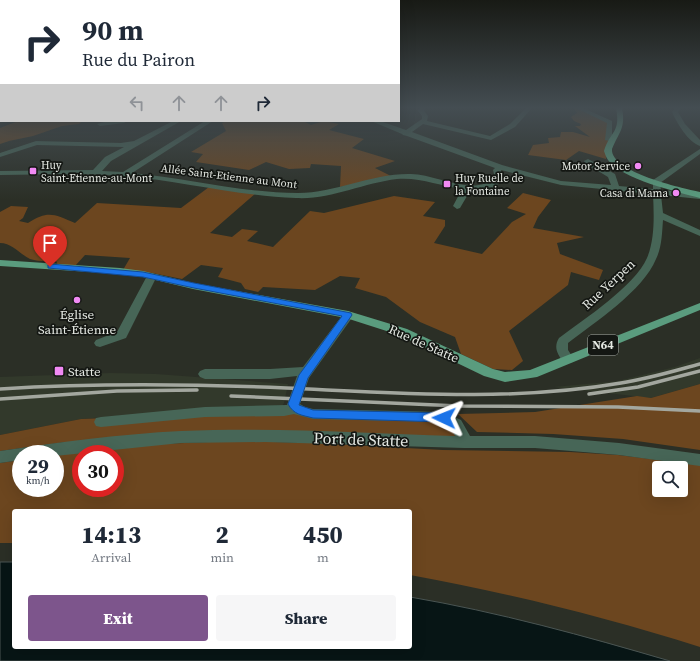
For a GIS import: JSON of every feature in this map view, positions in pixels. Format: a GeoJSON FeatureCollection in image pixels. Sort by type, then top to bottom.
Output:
{"type":"FeatureCollection","features":[{"type":"Feature","properties":{"kind":"main road"},"geometry":{"type":"LineString","coordinates":[[612,141],[608,150],[610,159],[627,171],[700,196]]}},
{"type":"Feature","properties":{"kind":"main road","name":"N64"},"geometry":{"type":"LineString","coordinates":[[0,263],[120,271],[152,276]]}},
{"type":"Feature","properties":{"kind":"main road","name":"Rue de Statte"},"geometry":{"type":"LineString","coordinates":[[152,276],[194,286],[348,315],[403,332],[489,373],[505,377],[532,374],[568,359]]}},
{"type":"Feature","properties":{"kind":"main road","name":"N64"},"geometry":{"type":"LineString","coordinates":[[568,359],[700,306]]}},
{"type":"Feature","properties":{"kind":"street"},"geometry":{"type":"LineString","coordinates":[[0,155],[36,143],[122,147],[142,139]]}},
{"type":"Feature","properties":{"kind":"street"},"geometry":{"type":"LineString","coordinates":[[125,174],[180,139]]}},
{"type":"Feature","properties":{"kind":"street"},"geometry":{"type":"LineString","coordinates":[[419,139],[499,167],[561,183],[616,190],[700,196]]}},
{"type":"Feature","properties":{"kind":"street"},"geometry":{"type":"LineString","coordinates":[[608,139],[612,141]]}},
{"type":"Feature","properties":{"kind":"street"},"geometry":{"type":"LineString","coordinates":[[95,173],[122,147]]}},
{"type":"Feature","properties":{"kind":"street"},"geometry":{"type":"LineString","coordinates":[[656,182],[700,151]]}},
{"type":"Feature","properties":{"kind":"street"},"geometry":{"type":"LineString","coordinates":[[588,161],[612,176],[616,190]]}},
{"type":"Feature","properties":{"kind":"street","name":"Allée Saint-Etienne au Mont"},"geometry":{"type":"LineString","coordinates":[[0,173],[125,174],[234,189],[299,196],[334,191],[398,176],[417,176],[467,188],[489,188],[499,179],[497,170],[499,167]]}},
{"type":"Feature","properties":{"kind":"street"},"geometry":{"type":"LineString","coordinates":[[0,179],[9,173]]}},
{"type":"Feature","properties":{"kind":"street","name":"Rue Yerpen"},"geometry":{"type":"LineString","coordinates":[[568,359],[561,350],[563,341],[606,308],[643,274],[652,259],[658,231],[656,182]]}},
{"type":"Feature","properties":{"kind":"street"},"geometry":{"type":"LineString","coordinates":[[457,206],[467,188]]}},
{"type":"Feature","properties":{"kind":"street"},"geometry":{"type":"LineString","coordinates":[[658,215],[700,233]]}},
{"type":"Feature","properties":{"kind":"street"},"geometry":{"type":"LineString","coordinates":[[100,343],[122,335],[152,276]]}},
{"type":"Feature","properties":{"kind":"street"},"geometry":{"type":"LineString","coordinates":[[348,315],[303,377],[293,404],[295,408],[299,411],[313,414],[444,418],[453,420],[460,428],[464,442]]}},
{"type":"Feature","properties":{"kind":"street"},"geometry":{"type":"LineString","coordinates":[[205,374],[270,374],[307,371]]}},
{"type":"Feature","properties":{"kind":"street"},"geometry":{"type":"LineString","coordinates":[[101,422],[205,412],[284,412],[295,408]]}},
{"type":"Feature","properties":{"kind":"street","name":"Port de Statte"},"geometry":{"type":"LineString","coordinates":[[64,449],[125,441],[181,437],[265,436],[551,444],[619,449],[700,460]]}},
{"type":"Feature","properties":{"kind":"street","name":"Port de Statte"},"geometry":{"type":"LineString","coordinates":[[0,457],[12,455]]}},
{"type":"Feature","properties":{"kind":"shaded area"},"geometry":{"type":"Polygon","coordinates":[[[0,139],[19,139],[9,141],[0,144],[0,139]]]}},
{"type":"Feature","properties":{"kind":"shaded area"},"geometry":{"type":"Polygon","coordinates":[[[213,139],[363,139],[352,148],[395,161],[375,168],[393,177],[340,187],[341,166],[311,164],[310,168],[289,169],[266,162],[249,170],[196,162],[203,154],[191,152],[213,139]]]}},
{"type":"Feature","properties":{"kind":"shaded area"},"geometry":{"type":"Polygon","coordinates":[[[548,139],[609,139],[606,159],[579,151],[566,160],[528,155],[533,145],[549,143],[548,139]]]}},
{"type":"Feature","properties":{"kind":"shaded area"},"geometry":{"type":"Polygon","coordinates":[[[209,187],[256,193],[210,233],[232,237],[242,229],[258,231],[247,241],[273,247],[310,211],[324,213],[394,196],[435,202],[423,216],[445,220],[445,226],[434,243],[482,254],[512,222],[526,214],[507,208],[523,193],[551,200],[538,217],[533,228],[584,237],[557,243],[560,254],[603,270],[599,280],[571,272],[568,285],[509,331],[523,361],[512,370],[493,369],[461,354],[455,337],[420,322],[386,297],[355,288],[360,278],[340,276],[315,290],[263,287],[258,292],[245,289],[241,283],[218,277],[223,268],[201,265],[182,279],[152,273],[123,270],[130,258],[85,255],[75,266],[58,265],[56,261],[40,261],[30,259],[12,247],[4,243],[0,243],[0,212],[11,206],[28,207],[23,218],[19,221],[28,223],[41,216],[51,215],[62,217],[75,223],[97,203],[181,208],[209,187]]]}},
{"type":"Feature","properties":{"kind":"shaded area"},"geometry":{"type":"Polygon","coordinates":[[[700,358],[700,384],[651,398],[554,387],[618,381],[675,367],[700,358]]]}},
{"type":"Feature","properties":{"kind":"shaded area"},"geometry":{"type":"Polygon","coordinates":[[[111,373],[156,374],[288,384],[284,403],[281,408],[194,410],[81,419],[0,435],[0,377],[111,373]]]}},
{"type":"Feature","properties":{"kind":"shaded area"},"geometry":{"type":"Polygon","coordinates":[[[700,384],[700,450],[623,439],[553,434],[477,432],[458,414],[535,412],[637,396],[651,398],[700,384]]]}},
{"type":"Feature","properties":{"kind":"shaded area"},"geometry":{"type":"Polygon","coordinates":[[[284,411],[444,417],[464,442],[265,436],[110,445],[72,445],[66,442],[44,445],[12,445],[12,449],[0,451],[0,435],[81,419],[284,411]]]}},
{"type":"Feature","properties":{"kind":"shaded area"},"geometry":{"type":"Polygon","coordinates":[[[233,441],[313,443],[443,450],[570,452],[618,455],[667,461],[652,461],[652,497],[688,497],[688,464],[700,465],[700,647],[556,606],[412,575],[412,509],[12,509],[12,543],[0,543],[0,463],[12,461],[12,497],[64,497],[64,454],[72,453],[72,497],[124,497],[124,448],[160,444],[233,441]]]}},
{"type":"Feature","properties":{"kind":"shaded area"},"geometry":{"type":"Polygon","coordinates":[[[0,562],[12,562],[12,649],[412,649],[412,597],[541,625],[670,661],[0,661],[0,562]]]}},
{"type":"Feature","properties":{"kind":"railway"},"geometry":{"type":"LineString","coordinates":[[0,389],[107,385],[179,385],[412,394],[496,394],[580,389],[621,383],[700,364]]}},
{"type":"Feature","properties":{"kind":"railway"},"geometry":{"type":"LineString","coordinates":[[589,394],[638,387],[700,371]]}},
{"type":"Feature","properties":{"kind":"railway"},"geometry":{"type":"LineString","coordinates":[[0,399],[117,391],[197,390]]}},
{"type":"Feature","properties":{"kind":"railway"},"geometry":{"type":"LineString","coordinates":[[231,396],[459,406],[618,407],[700,411]]}},
{"type":"Feature","properties":{"kind":"place","name":"Motor Service"},"geometry":{"type":"Point","coordinates":[638,166]}},
{"type":"Feature","properties":{"kind":"place","name":"Huy Saint-Etienne-au-Mont"},"geometry":{"type":"Point","coordinates":[33,171]}},
{"type":"Feature","properties":{"kind":"place","name":"Huy Ruelle de la Fontaine"},"geometry":{"type":"Point","coordinates":[447,184]}},
{"type":"Feature","properties":{"kind":"place","name":"Casa di Mama"},"geometry":{"type":"Point","coordinates":[676,193]}},
{"type":"Feature","properties":{"kind":"place","name":"Église Saint-Étienne"},"geometry":{"type":"Point","coordinates":[77,300]}},
{"type":"Feature","properties":{"kind":"place","name":"Statte"},"geometry":{"type":"Point","coordinates":[59,371]}},
{"type":"Feature","properties":{"kind":"route"},"geometry":{"type":"LineString","coordinates":[[50,267],[120,271],[143,274],[194,286],[348,315],[303,377],[293,404],[295,408],[299,411],[313,414],[444,418]]}}]}
